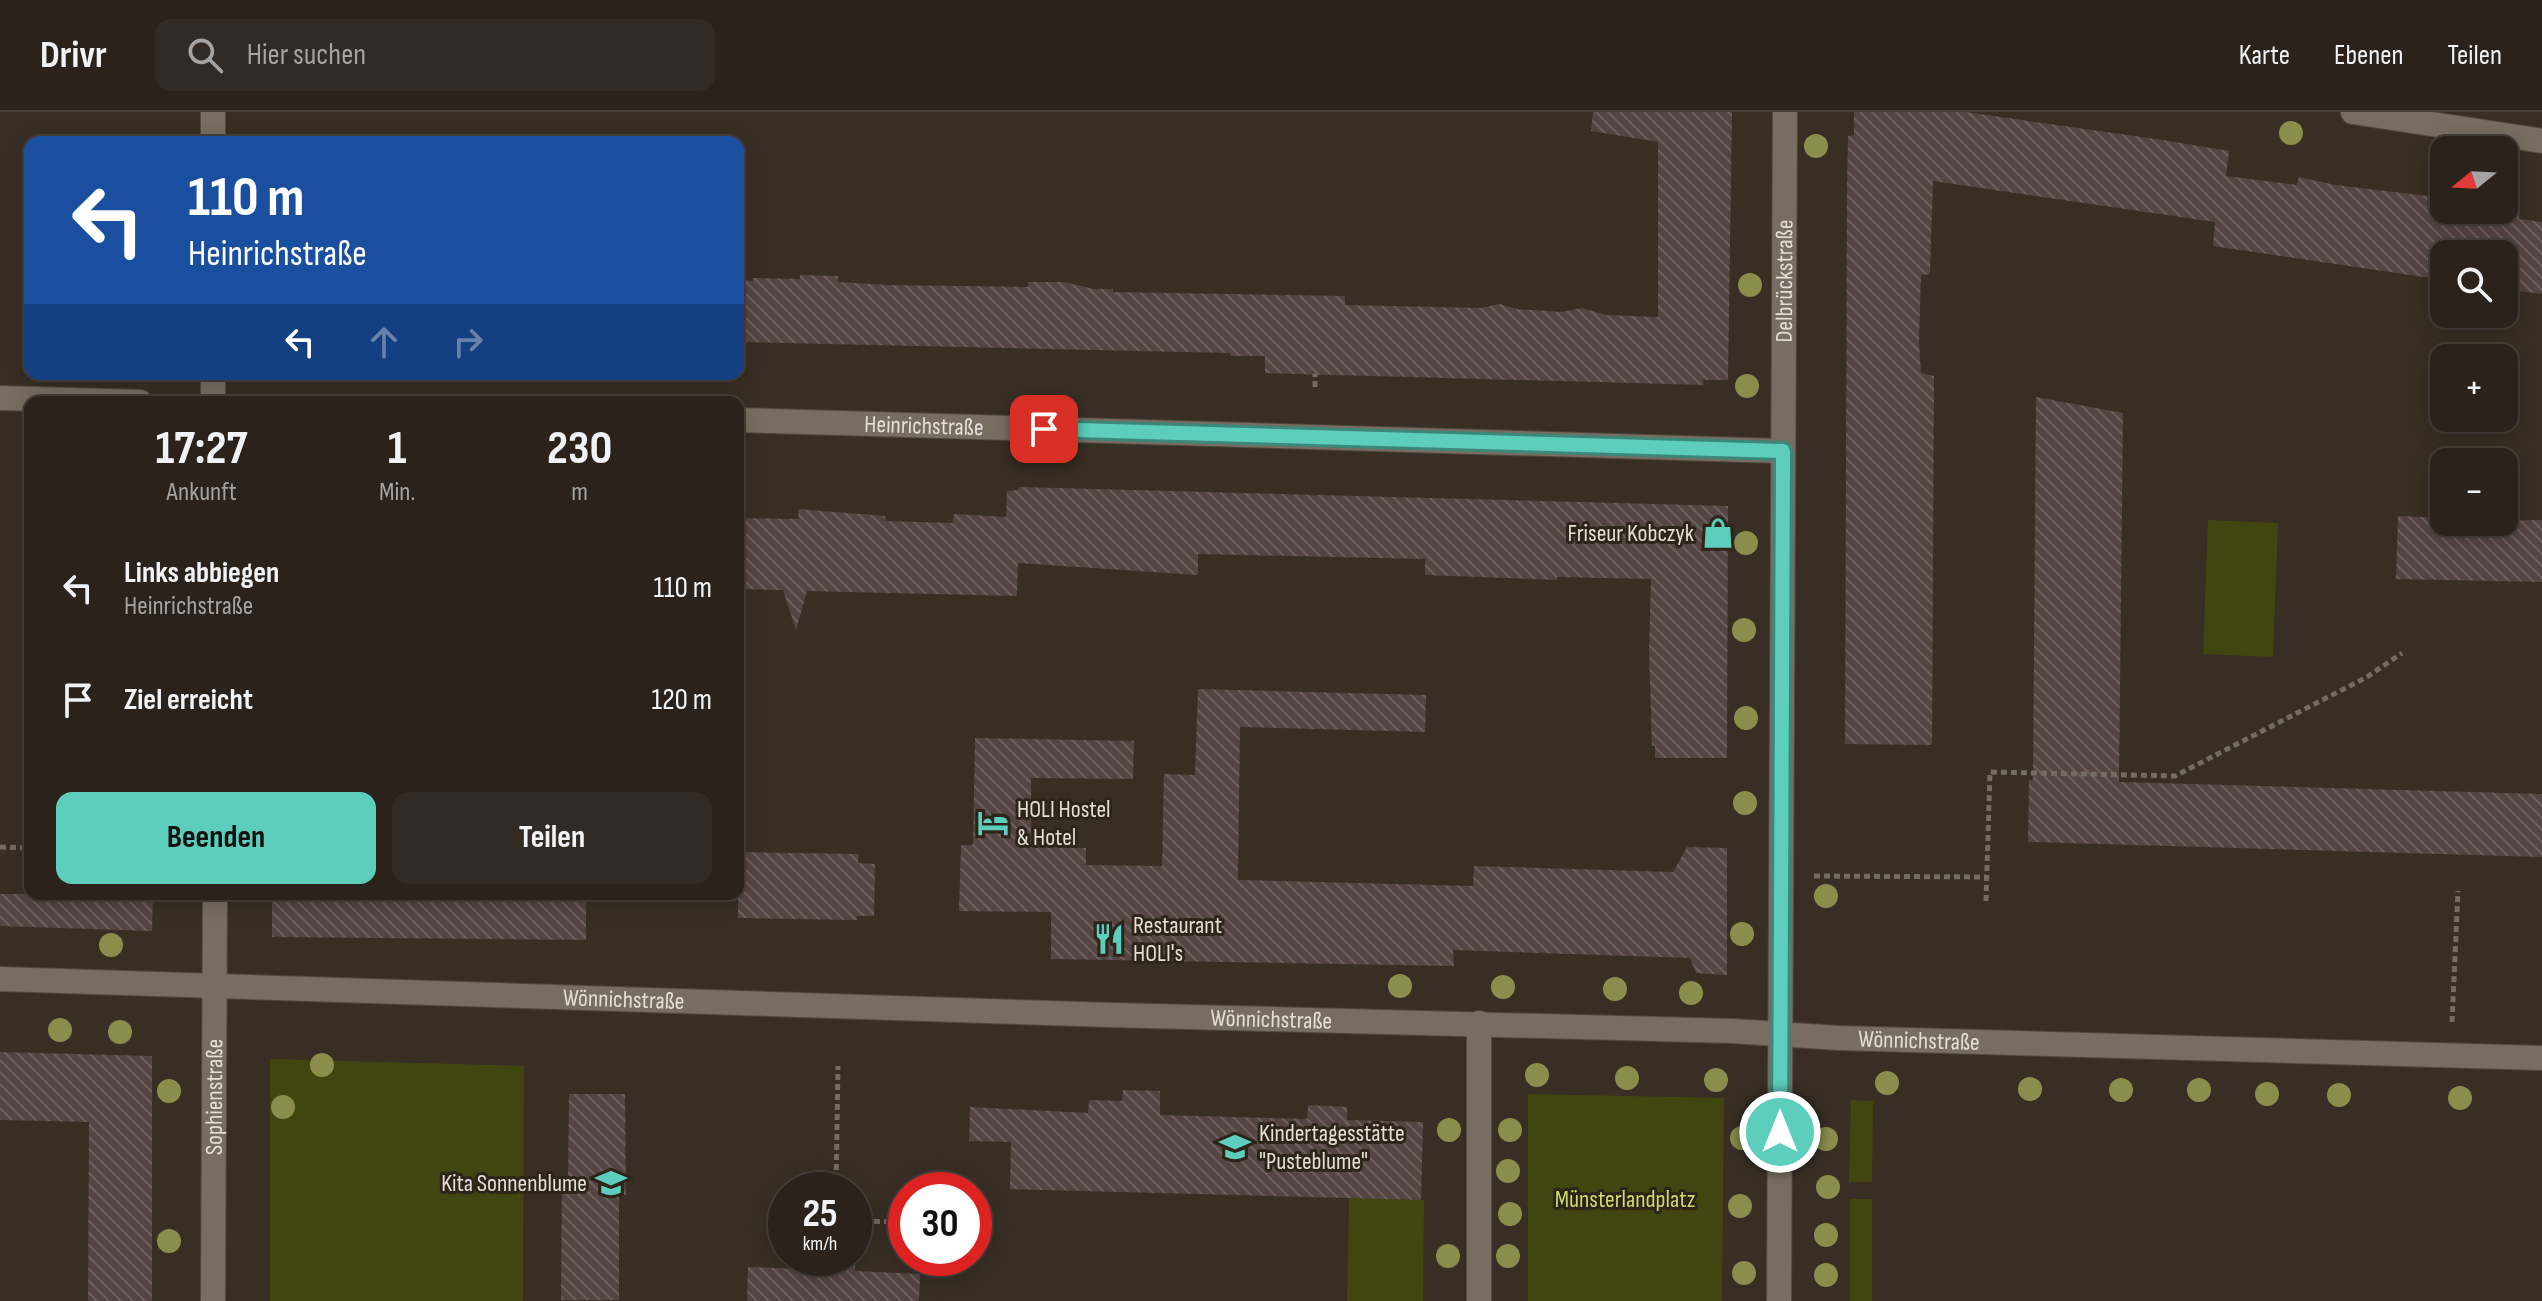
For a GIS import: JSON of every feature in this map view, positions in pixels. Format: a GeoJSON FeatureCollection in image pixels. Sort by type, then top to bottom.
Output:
{"type":"FeatureCollection","features":[{"type":"Feature","properties":{"kind":"street"},"geometry":{"type":"LineString","coordinates":[[213,112],[213,136]]}},
{"type":"Feature","properties":{"kind":"street","name":"Delbrückstraße"},"geometry":{"type":"LineString","coordinates":[[1779,1301],[1785,112]]}},
{"type":"Feature","properties":{"kind":"street"},"geometry":{"type":"LineString","coordinates":[[2353,112],[2542,141]]}},
{"type":"Feature","properties":{"kind":"street"},"geometry":{"type":"LineString","coordinates":[[0,398],[24,399]]}},
{"type":"Feature","properties":{"kind":"street","name":"Heinrichstraße"},"geometry":{"type":"LineString","coordinates":[[744,420],[1783,451]]}},
{"type":"Feature","properties":{"kind":"street","name":"Sophienstraße"},"geometry":{"type":"LineString","coordinates":[[213,1301],[215,900]]}},
{"type":"Feature","properties":{"kind":"street","name":"Wönnichstraße"},"geometry":{"type":"LineString","coordinates":[[0,979],[2542,1058]]}},
{"type":"Feature","properties":{"kind":"street"},"geometry":{"type":"LineString","coordinates":[[1479,1023],[1479,1301]]}},
{"type":"Feature","properties":{"kind":"path"},"geometry":{"type":"LineString","coordinates":[[1315,374],[1315,387]]}},
{"type":"Feature","properties":{"kind":"path"},"geometry":{"type":"LineString","coordinates":[[1986,901],[1990,772],[2175,776],[2367,677],[2402,653]]}},
{"type":"Feature","properties":{"kind":"path"},"geometry":{"type":"LineString","coordinates":[[0,847],[24,848]]}},
{"type":"Feature","properties":{"kind":"path"},"geometry":{"type":"LineString","coordinates":[[1781,875],[1986,877]]}},
{"type":"Feature","properties":{"kind":"path"},"geometry":{"type":"LineString","coordinates":[[2451,1055],[2458,891]]}},
{"type":"Feature","properties":{"kind":"path"},"geometry":{"type":"LineString","coordinates":[[836,1172],[838,1066]]}},
{"type":"Feature","properties":{"kind":"green space"},"geometry":{"type":"Polygon","coordinates":[[[2208,520],[2278,523],[2273,657],[2203,654],[2208,520]]]}},
{"type":"Feature","properties":{"kind":"green space"},"geometry":{"type":"Polygon","coordinates":[[[270,1059],[524,1066],[523,1301],[270,1301],[270,1059]]]}},
{"type":"Feature","properties":{"kind":"green space","name":"Münsterlandplatz"},"geometry":{"type":"Polygon","coordinates":[[[1528,1094],[1724,1098],[1722,1301],[1528,1301],[1528,1094]]]}},
{"type":"Feature","properties":{"kind":"green space"},"geometry":{"type":"Polygon","coordinates":[[[1851,1100],[1873,1101],[1872,1182],[1849,1182],[1851,1100]]]}},
{"type":"Feature","properties":{"kind":"green space"},"geometry":{"type":"Polygon","coordinates":[[[1349,1198],[1424,1200],[1423,1301],[1347,1301],[1349,1198]]]}},
{"type":"Feature","properties":{"kind":"green space"},"geometry":{"type":"Polygon","coordinates":[[[1850,1199],[1872,1199],[1872,1301],[1850,1301],[1850,1199]]]}},
{"type":"Feature","properties":{"kind":"building"},"geometry":{"type":"Polygon","coordinates":[[[1593,112],[1732,112],[1728,380],[1703,380],[1704,385],[1265,373],[1265,356],[1231,356],[1230,353],[744,342],[744,280],[800,279],[800,275],[838,276],[838,282],[888,285],[1028,287],[1028,282],[1064,282],[1094,289],[1113,289],[1113,292],[1345,296],[1345,305],[1481,308],[1500,304],[1516,309],[1561,312],[1582,308],[1606,315],[1658,317],[1658,142],[1591,131],[1593,112]]]}},
{"type":"Feature","properties":{"kind":"building"},"geometry":{"type":"Polygon","coordinates":[[[1854,112],[1966,112],[2229,151],[2226,176],[2297,185],[2299,177],[2335,185],[2428,196],[2430,224],[2518,224],[2520,210],[2519,219],[2542,222],[2542,294],[2518,291],[2518,240],[2430,240],[2430,278],[2213,246],[2215,222],[1933,181],[1930,274],[1921,275],[1919,342],[1921,373],[1934,376],[1932,745],[1845,744],[1847,185],[1848,136],[1854,135],[1854,112]]]}},
{"type":"Feature","properties":{"kind":"building"},"geometry":{"type":"Polygon","coordinates":[[[2036,397],[2123,413],[2119,782],[2542,794],[2542,857],[2028,842],[2029,780],[2033,780],[2036,397]]]}},
{"type":"Feature","properties":{"kind":"building"},"geometry":{"type":"Polygon","coordinates":[[[1019,487],[1728,506],[1727,758],[1655,758],[1649,652],[1651,579],[1557,577],[1557,580],[1425,575],[1425,559],[1198,554],[1198,575],[1018,563],[1017,596],[807,591],[796,630],[783,590],[744,589],[744,518],[799,519],[798,509],[885,516],[886,521],[953,523],[954,514],[1006,517],[1007,491],[1018,490],[1019,487]]]}},
{"type":"Feature","properties":{"kind":"building"},"geometry":{"type":"Polygon","coordinates":[[[2398,516],[2430,517],[2430,536],[2518,536],[2518,520],[2542,520],[2542,582],[2396,579],[2398,516]]]}},
{"type":"Feature","properties":{"kind":"building"},"geometry":{"type":"Polygon","coordinates":[[[1198,689],[1426,695],[1425,732],[1240,727],[1238,880],[1473,886],[1474,866],[1673,872],[1687,847],[1727,848],[1727,975],[1696,973],[1690,958],[1453,950],[1454,966],[1051,959],[1051,912],[959,911],[961,845],[973,845],[975,738],[1134,741],[1133,779],[1031,778],[1031,847],[1086,848],[1086,865],[1162,866],[1164,774],[1195,775],[1198,689]]]}},
{"type":"Feature","properties":{"kind":"building"},"geometry":{"type":"Polygon","coordinates":[[[744,852],[859,854],[858,863],[875,864],[874,916],[857,916],[857,920],[738,918],[738,900],[744,900],[744,852]]]}},
{"type":"Feature","properties":{"kind":"building"},"geometry":{"type":"Polygon","coordinates":[[[0,894],[24,894],[24,900],[153,900],[152,931],[0,926],[0,894]]]}},
{"type":"Feature","properties":{"kind":"building"},"geometry":{"type":"Polygon","coordinates":[[[272,900],[586,900],[586,940],[272,937],[272,900]]]}},
{"type":"Feature","properties":{"kind":"building"},"geometry":{"type":"Polygon","coordinates":[[[0,1052],[152,1056],[152,1301],[88,1301],[89,1122],[0,1120],[0,1052]]]}},
{"type":"Feature","properties":{"kind":"building"},"geometry":{"type":"Polygon","coordinates":[[[1123,1090],[1160,1091],[1160,1115],[1307,1119],[1308,1105],[1347,1107],[1347,1120],[1423,1122],[1421,1200],[1010,1189],[1011,1142],[969,1141],[970,1107],[1088,1113],[1089,1100],[1122,1101],[1123,1090]]]}},
{"type":"Feature","properties":{"kind":"building"},"geometry":{"type":"Polygon","coordinates":[[[569,1094],[625,1094],[626,1195],[619,1195],[619,1300],[561,1300],[562,1178],[568,1178],[569,1094]]]}},
{"type":"Feature","properties":{"kind":"building"},"geometry":{"type":"Polygon","coordinates":[[[748,1267],[768,1268],[768,1276],[872,1276],[872,1272],[888,1273],[888,1276],[920,1276],[919,1301],[747,1301],[748,1267]]]}},
{"type":"Feature","properties":{"kind":"place","name":"Friseur Kobczyk"},"geometry":{"type":"Point","coordinates":[1718,533]}},
{"type":"Feature","properties":{"kind":"place","name":"HOLI Hostel & Hotel"},"geometry":{"type":"Point","coordinates":[993,823]}},
{"type":"Feature","properties":{"kind":"place","name":"Restaurant HOLI's"},"geometry":{"type":"Point","coordinates":[1109,939]}},
{"type":"Feature","properties":{"kind":"place","name":"Kindertagesstätte \"Pusteblume\""},"geometry":{"type":"Point","coordinates":[1235,1147]}},
{"type":"Feature","properties":{"kind":"place","name":"Kita Sonnenblume"},"geometry":{"type":"Point","coordinates":[611,1183]}},
{"type":"Feature","properties":{"kind":"route"},"geometry":{"type":"LineString","coordinates":[[1044,429],[1783,451],[1780,1132]]}}]}
